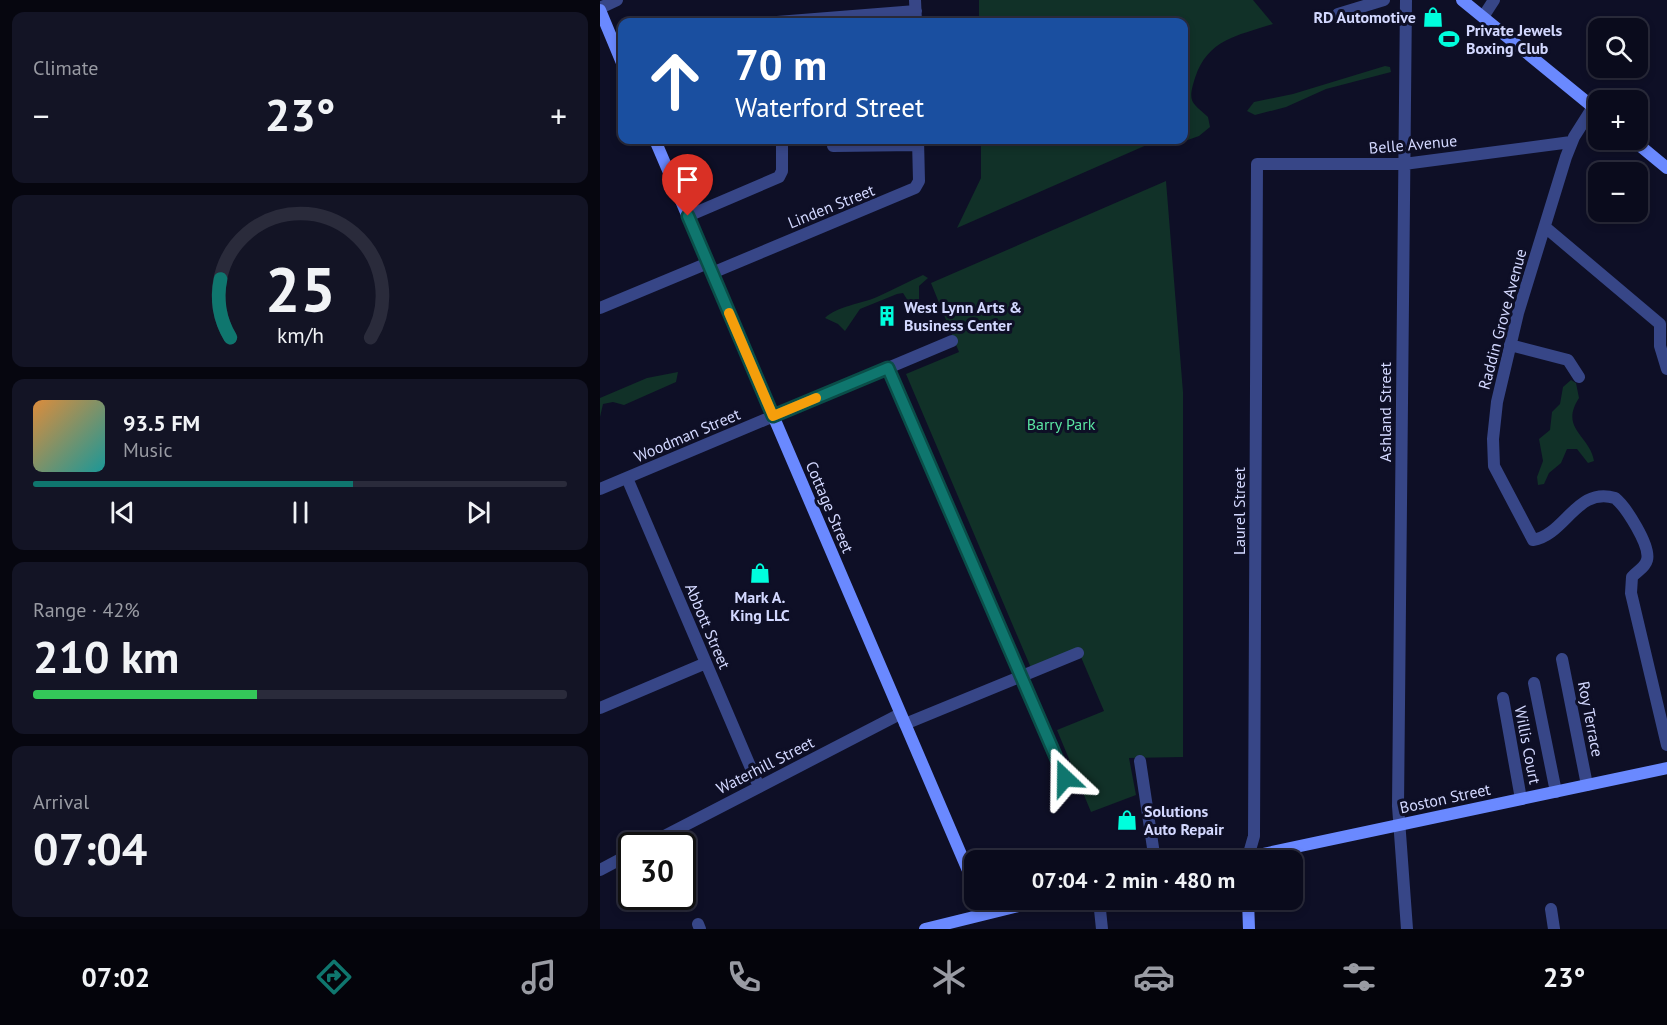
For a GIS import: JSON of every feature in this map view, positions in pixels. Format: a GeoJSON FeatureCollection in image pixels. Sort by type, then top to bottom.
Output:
{"type":"FeatureCollection","features":[{"type":"Feature","properties":{"kind":"street"},"geometry":{"type":"LineString","coordinates":[[617,0],[600,9],[618,53]]}},
{"type":"Feature","properties":{"kind":"street"},"geometry":{"type":"LineString","coordinates":[[1338,14],[1384,0]]}},
{"type":"Feature","properties":{"kind":"street","name":"Ashland Street"},"geometry":{"type":"LineString","coordinates":[[1406,0],[1399,825],[1407,929]]}},
{"type":"Feature","properties":{"kind":"street"},"geometry":{"type":"LineString","coordinates":[[1462,0],[1588,103]]}},
{"type":"Feature","properties":{"kind":"street"},"geometry":{"type":"LineString","coordinates":[[1483,17],[1494,0]]}},
{"type":"Feature","properties":{"kind":"street"},"geometry":{"type":"LineString","coordinates":[[828,18],[916,11]]}},
{"type":"Feature","properties":{"kind":"street","name":"Raddin Grove Avenue"},"geometry":{"type":"LineString","coordinates":[[1588,120],[1571,142],[1510,345],[1497,402],[1493,463],[1510,500],[1534,540],[1552,529],[1583,502],[1599,496],[1613,497],[1621,503],[1647,551],[1647,562],[1632,577],[1630,589],[1667,745]]}},
{"type":"Feature","properties":{"kind":"street","name":"Belle Avenue"},"geometry":{"type":"LineString","coordinates":[[1257,164],[1404,164],[1571,142]]}},
{"type":"Feature","properties":{"kind":"street","name":"Cottage Street"},"geometry":{"type":"LineString","coordinates":[[657,144],[964,861]]}},
{"type":"Feature","properties":{"kind":"street"},"geometry":{"type":"LineString","coordinates":[[688,216],[779,177],[782,170],[782,144]]}},
{"type":"Feature","properties":{"kind":"street"},"geometry":{"type":"LineString","coordinates":[[833,146],[876,144]]}},
{"type":"Feature","properties":{"kind":"street","name":"Linden Street"},"geometry":{"type":"LineString","coordinates":[[710,268],[915,188],[919,181],[918,144]]}},
{"type":"Feature","properties":{"kind":"street"},"geometry":{"type":"LineString","coordinates":[[1645,150],[1667,168]]}},
{"type":"Feature","properties":{"kind":"street","name":"Laurel Street"},"geometry":{"type":"LineString","coordinates":[[1250,850],[1254,836],[1257,164]]}},
{"type":"Feature","properties":{"kind":"street"},"geometry":{"type":"LineString","coordinates":[[1545,227],[1664,320],[1660,346],[1667,369]]}},
{"type":"Feature","properties":{"kind":"street"},"geometry":{"type":"LineString","coordinates":[[600,308],[710,268]]}},
{"type":"Feature","properties":{"kind":"street","name":"Woodman Street"},"geometry":{"type":"LineString","coordinates":[[600,489],[952,341]]}},
{"type":"Feature","properties":{"kind":"street"},"geometry":{"type":"LineString","coordinates":[[1510,345],[1568,360],[1579,377]]}},
{"type":"Feature","properties":{"kind":"street"},"geometry":{"type":"LineString","coordinates":[[888,368],[1065,778]]}},
{"type":"Feature","properties":{"kind":"street","name":"Abbott Street"},"geometry":{"type":"LineString","coordinates":[[627,478],[759,787]]}},
{"type":"Feature","properties":{"kind":"street","name":"Waterhill Street"},"geometry":{"type":"LineString","coordinates":[[672,832],[759,787],[903,719],[1078,653]]}},
{"type":"Feature","properties":{"kind":"street","name":"Roy Terrace"},"geometry":{"type":"LineString","coordinates":[[1562,659],[1587,785]]}},
{"type":"Feature","properties":{"kind":"street"},"geometry":{"type":"LineString","coordinates":[[600,708],[706,663]]}},
{"type":"Feature","properties":{"kind":"street"},"geometry":{"type":"LineString","coordinates":[[1534,683],[1556,792]]}},
{"type":"Feature","properties":{"kind":"street","name":"Willis Court"},"geometry":{"type":"LineString","coordinates":[[1503,698],[1521,799]]}},
{"type":"Feature","properties":{"kind":"street"},"geometry":{"type":"LineString","coordinates":[[1140,761],[1153,850]]}},
{"type":"Feature","properties":{"kind":"street","name":"Boston Street"},"geometry":{"type":"LineString","coordinates":[[1288,850],[1667,768]]}},
{"type":"Feature","properties":{"kind":"street"},"geometry":{"type":"LineString","coordinates":[[600,870],[618,860]]}},
{"type":"Feature","properties":{"kind":"street"},"geometry":{"type":"LineString","coordinates":[[1551,909],[1554,929]]}},
{"type":"Feature","properties":{"kind":"street"},"geometry":{"type":"LineString","coordinates":[[924,929],[974,910]]}},
{"type":"Feature","properties":{"kind":"street"},"geometry":{"type":"LineString","coordinates":[[1100,910],[1102,929]]}},
{"type":"Feature","properties":{"kind":"street"},"geometry":{"type":"LineString","coordinates":[[1248,910],[1249,929]]}},
{"type":"Feature","properties":{"kind":"green space"},"geometry":{"type":"Polygon","coordinates":[[[979,0],[1253,0],[1273,24],[1225,41],[1208,55],[1195,78],[1191,97],[1195,105],[1208,117],[1210,127],[1199,136],[1188,140],[1188,18],[979,18],[979,0]]]}},
{"type":"Feature","properties":{"kind":"green space"},"geometry":{"type":"Polygon","coordinates":[[[1385,66],[1390,67],[1391,72],[1326,89],[1286,107],[1255,115],[1247,111],[1254,102],[1293,94],[1385,66]]]}},
{"type":"Feature","properties":{"kind":"green space"},"geometry":{"type":"Polygon","coordinates":[[[981,144],[1149,144],[957,228],[981,178],[981,144]]]}},
{"type":"Feature","properties":{"kind":"green space","name":"Barry Park"},"geometry":{"type":"Polygon","coordinates":[[[1166,181],[1183,392],[1183,757],[1129,758],[1136,795],[1091,812],[1057,730],[1104,711],[1078,650],[1031,668],[906,374],[959,352],[931,283],[1166,181]]]}},
{"type":"Feature","properties":{"kind":"green space"},"geometry":{"type":"Polygon","coordinates":[[[923,275],[928,278],[919,286],[919,304],[910,304],[903,293],[897,294],[860,309],[845,331],[838,324],[825,318],[836,311],[877,297],[923,275]]]}},
{"type":"Feature","properties":{"kind":"green space"},"geometry":{"type":"Polygon","coordinates":[[[678,372],[676,382],[624,405],[613,402],[603,404],[600,417],[600,398],[647,378],[678,372]]]}},
{"type":"Feature","properties":{"kind":"green space"},"geometry":{"type":"Polygon","coordinates":[[[1571,380],[1576,383],[1579,398],[1572,417],[1574,425],[1594,461],[1588,463],[1577,449],[1567,449],[1561,463],[1549,473],[1544,484],[1538,485],[1537,477],[1543,461],[1539,439],[1550,430],[1552,412],[1560,404],[1563,387],[1571,380]]]}},
{"type":"Feature","properties":{"kind":"slow traffic"},"geometry":{"type":"LineString","coordinates":[[729,313],[773,416],[816,398]]}},
{"type":"Feature","properties":{"kind":"place","name":"RD Automotive"},"geometry":{"type":"Point","coordinates":[1433,17]}},
{"type":"Feature","properties":{"kind":"place","name":"Private Jewels Boxing Club"},"geometry":{"type":"Point","coordinates":[1449,39]}},
{"type":"Feature","properties":{"kind":"place","name":"West Lynn Arts & Business Center"},"geometry":{"type":"Point","coordinates":[887,316]}},
{"type":"Feature","properties":{"kind":"place","name":"Mark A. King LLC"},"geometry":{"type":"Point","coordinates":[760,573]}},
{"type":"Feature","properties":{"kind":"place","name":"Solutions Auto Repair"},"geometry":{"type":"Point","coordinates":[1127,820]}},
{"type":"Feature","properties":{"kind":"route"},"geometry":{"type":"LineString","coordinates":[[688,216],[773,416],[888,368],[1065,778]]}}]}
